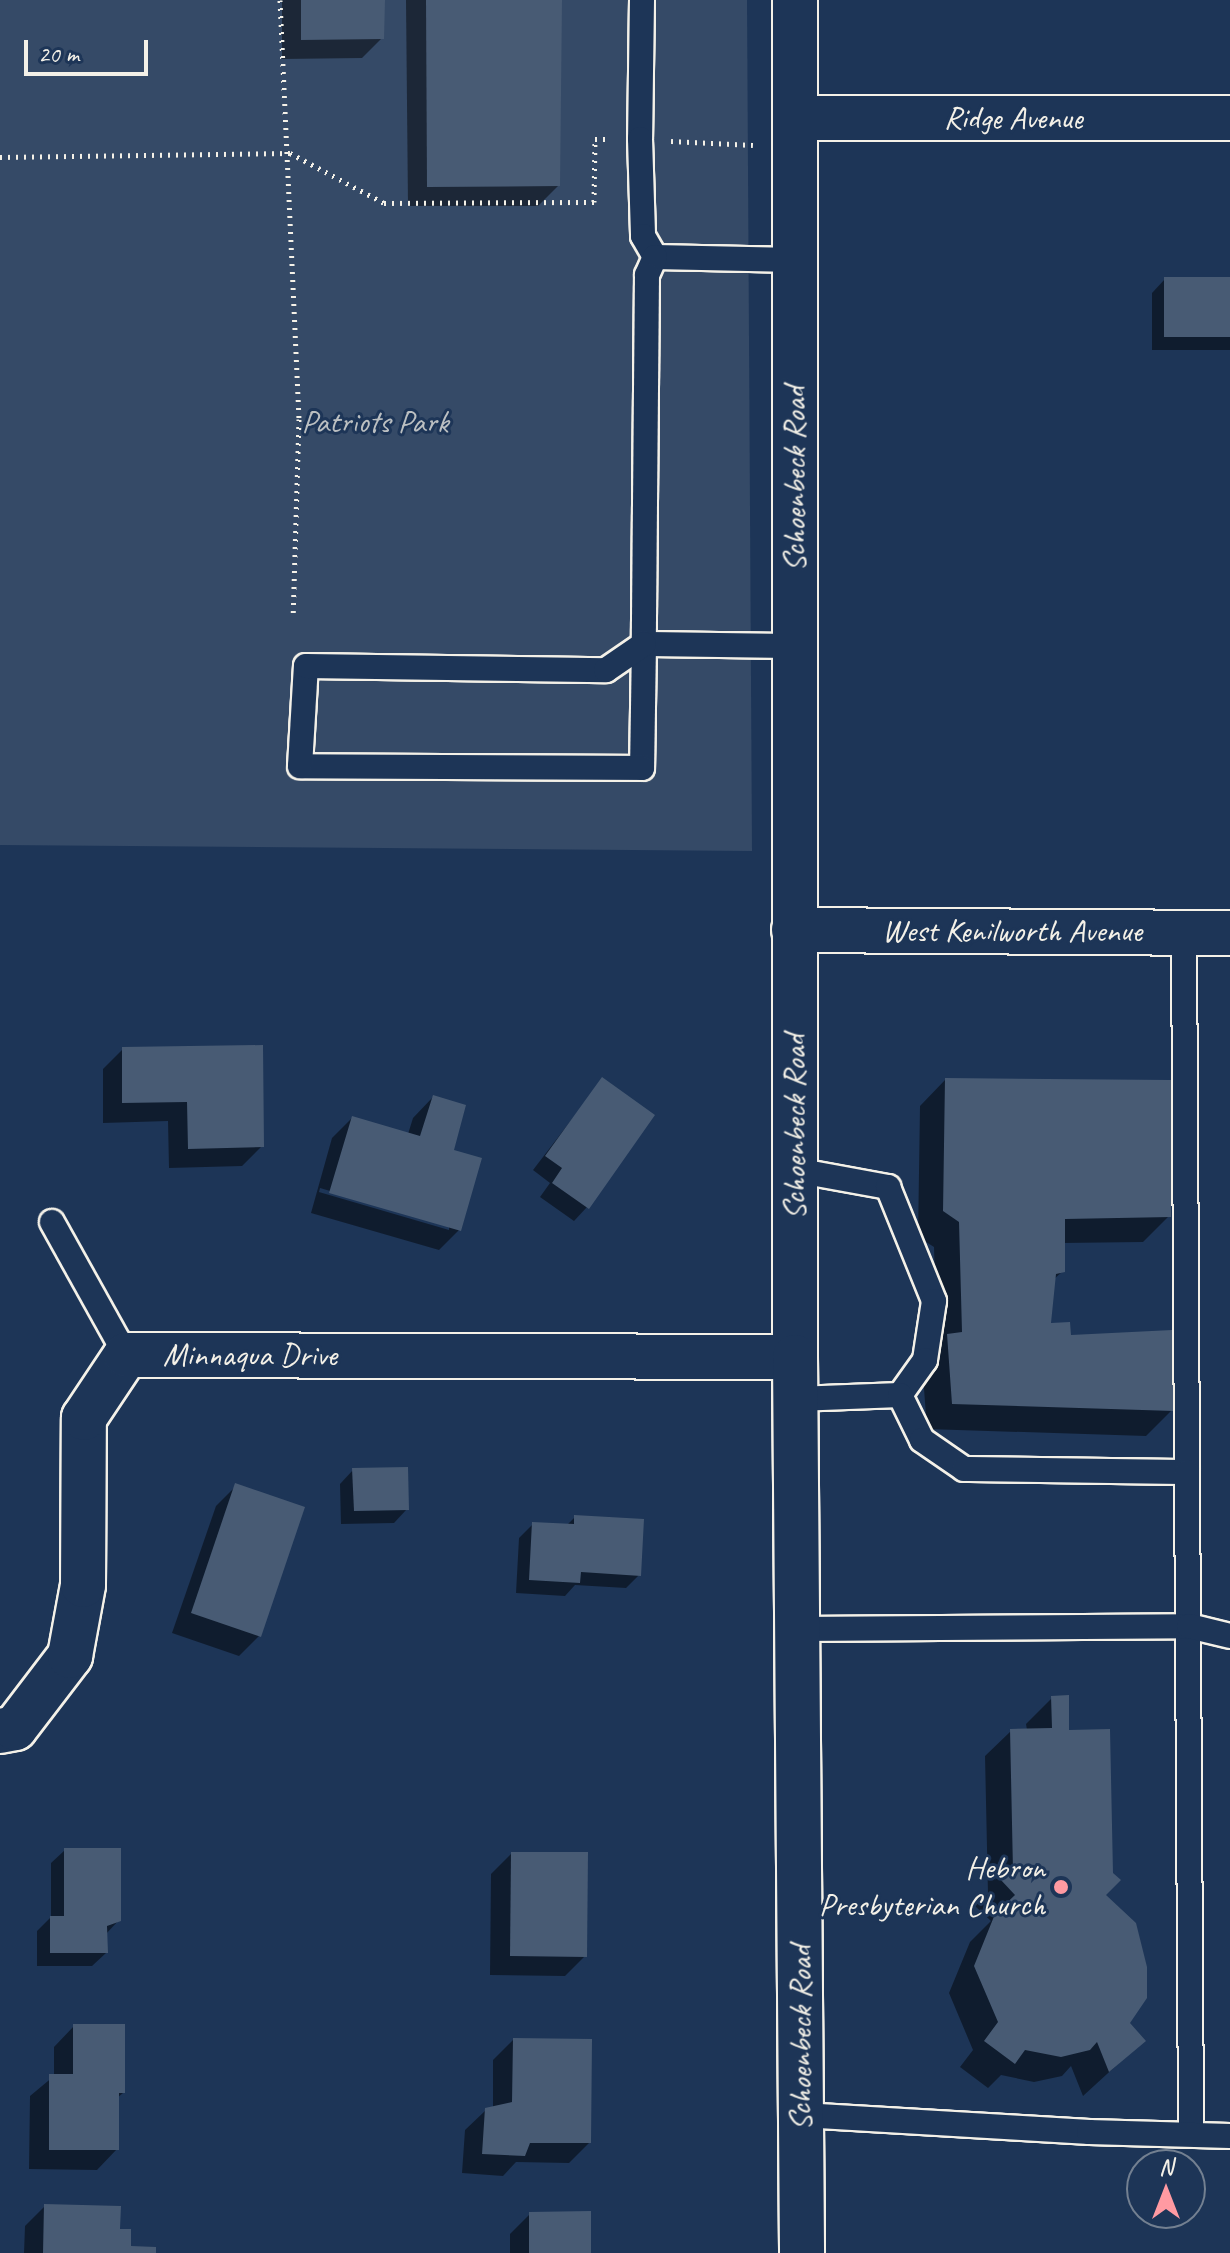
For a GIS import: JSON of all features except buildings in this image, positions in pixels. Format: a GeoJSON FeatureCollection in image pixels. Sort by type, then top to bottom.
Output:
{"type":"FeatureCollection","features":[{"type":"Feature","properties":{"kind":"main road","name":"Schoenbeck Road"},"geometry":{"type":"LineString","coordinates":[[795,0],[794,930],[802,2253]]}},
{"type":"Feature","properties":{"kind":"main road","name":"Ridge Avenue"},"geometry":{"type":"LineString","coordinates":[[795,133],[1230,118]]}},
{"type":"Feature","properties":{"kind":"main road","name":"West Kenilworth Avenue"},"geometry":{"type":"LineString","coordinates":[[794,930],[1230,933]]}},
{"type":"Feature","properties":{"kind":"main road","name":"Minnaqua Drive"},"geometry":{"type":"LineString","coordinates":[[0,1731],[15,1728],[70,1656],[83,1585],[84,1418],[126,1355],[796,1378]]}},
{"type":"Feature","properties":{"kind":"lane"},"geometry":{"type":"LineString","coordinates":[[642,0],[640,139],[643,236],[655,257]]}},
{"type":"Feature","properties":{"kind":"lane"},"geometry":{"type":"LineString","coordinates":[[655,257],[795,260]]}},
{"type":"Feature","properties":{"kind":"lane"},"geometry":{"type":"LineString","coordinates":[[655,257],[647,275],[644,644],[642,768],[300,766],[306,666],[606,670],[644,644],[794,646]]}},
{"type":"Feature","properties":{"kind":"lane"},"geometry":{"type":"LineString","coordinates":[[1184,933],[1191,2134]]}},
{"type":"Feature","properties":{"kind":"lane"},"geometry":{"type":"LineString","coordinates":[[795,1170],[888,1187],[934,1301],[925,1360],[900,1395]]}},
{"type":"Feature","properties":{"kind":"lane"},"geometry":{"type":"LineString","coordinates":[[52,1222],[126,1355]]}},
{"type":"Feature","properties":{"kind":"lane"},"geometry":{"type":"LineString","coordinates":[[796,1378],[900,1395]]}},
{"type":"Feature","properties":{"kind":"lane"},"geometry":{"type":"LineString","coordinates":[[900,1395],[922,1440],[964,1469],[1187,1472]]}},
{"type":"Feature","properties":{"kind":"lane"},"geometry":{"type":"LineString","coordinates":[[799,1629],[1189,1626],[1230,1636]]}},
{"type":"Feature","properties":{"kind":"lane"},"geometry":{"type":"LineString","coordinates":[[802,2115],[1230,2136]]}},
{"type":"Feature","properties":{"kind":"path"},"geometry":{"type":"LineString","coordinates":[[280,0],[290,153],[299,419],[293,618]]}},
{"type":"Feature","properties":{"kind":"path"},"geometry":{"type":"LineString","coordinates":[[0,157],[290,153],[384,203],[594,202],[595,139],[795,133]]}},
{"type":"Feature","properties":{"kind":"green space","name":"Patriots Park"},"geometry":{"type":"Polygon","coordinates":[[[0,0],[747,0],[752,851],[0,845],[0,0]]]}},
{"type":"Feature","properties":{"kind":"place","name":"Hebron Presbyterian Church"},"geometry":{"type":"Point","coordinates":[1061,1887]}}]}
